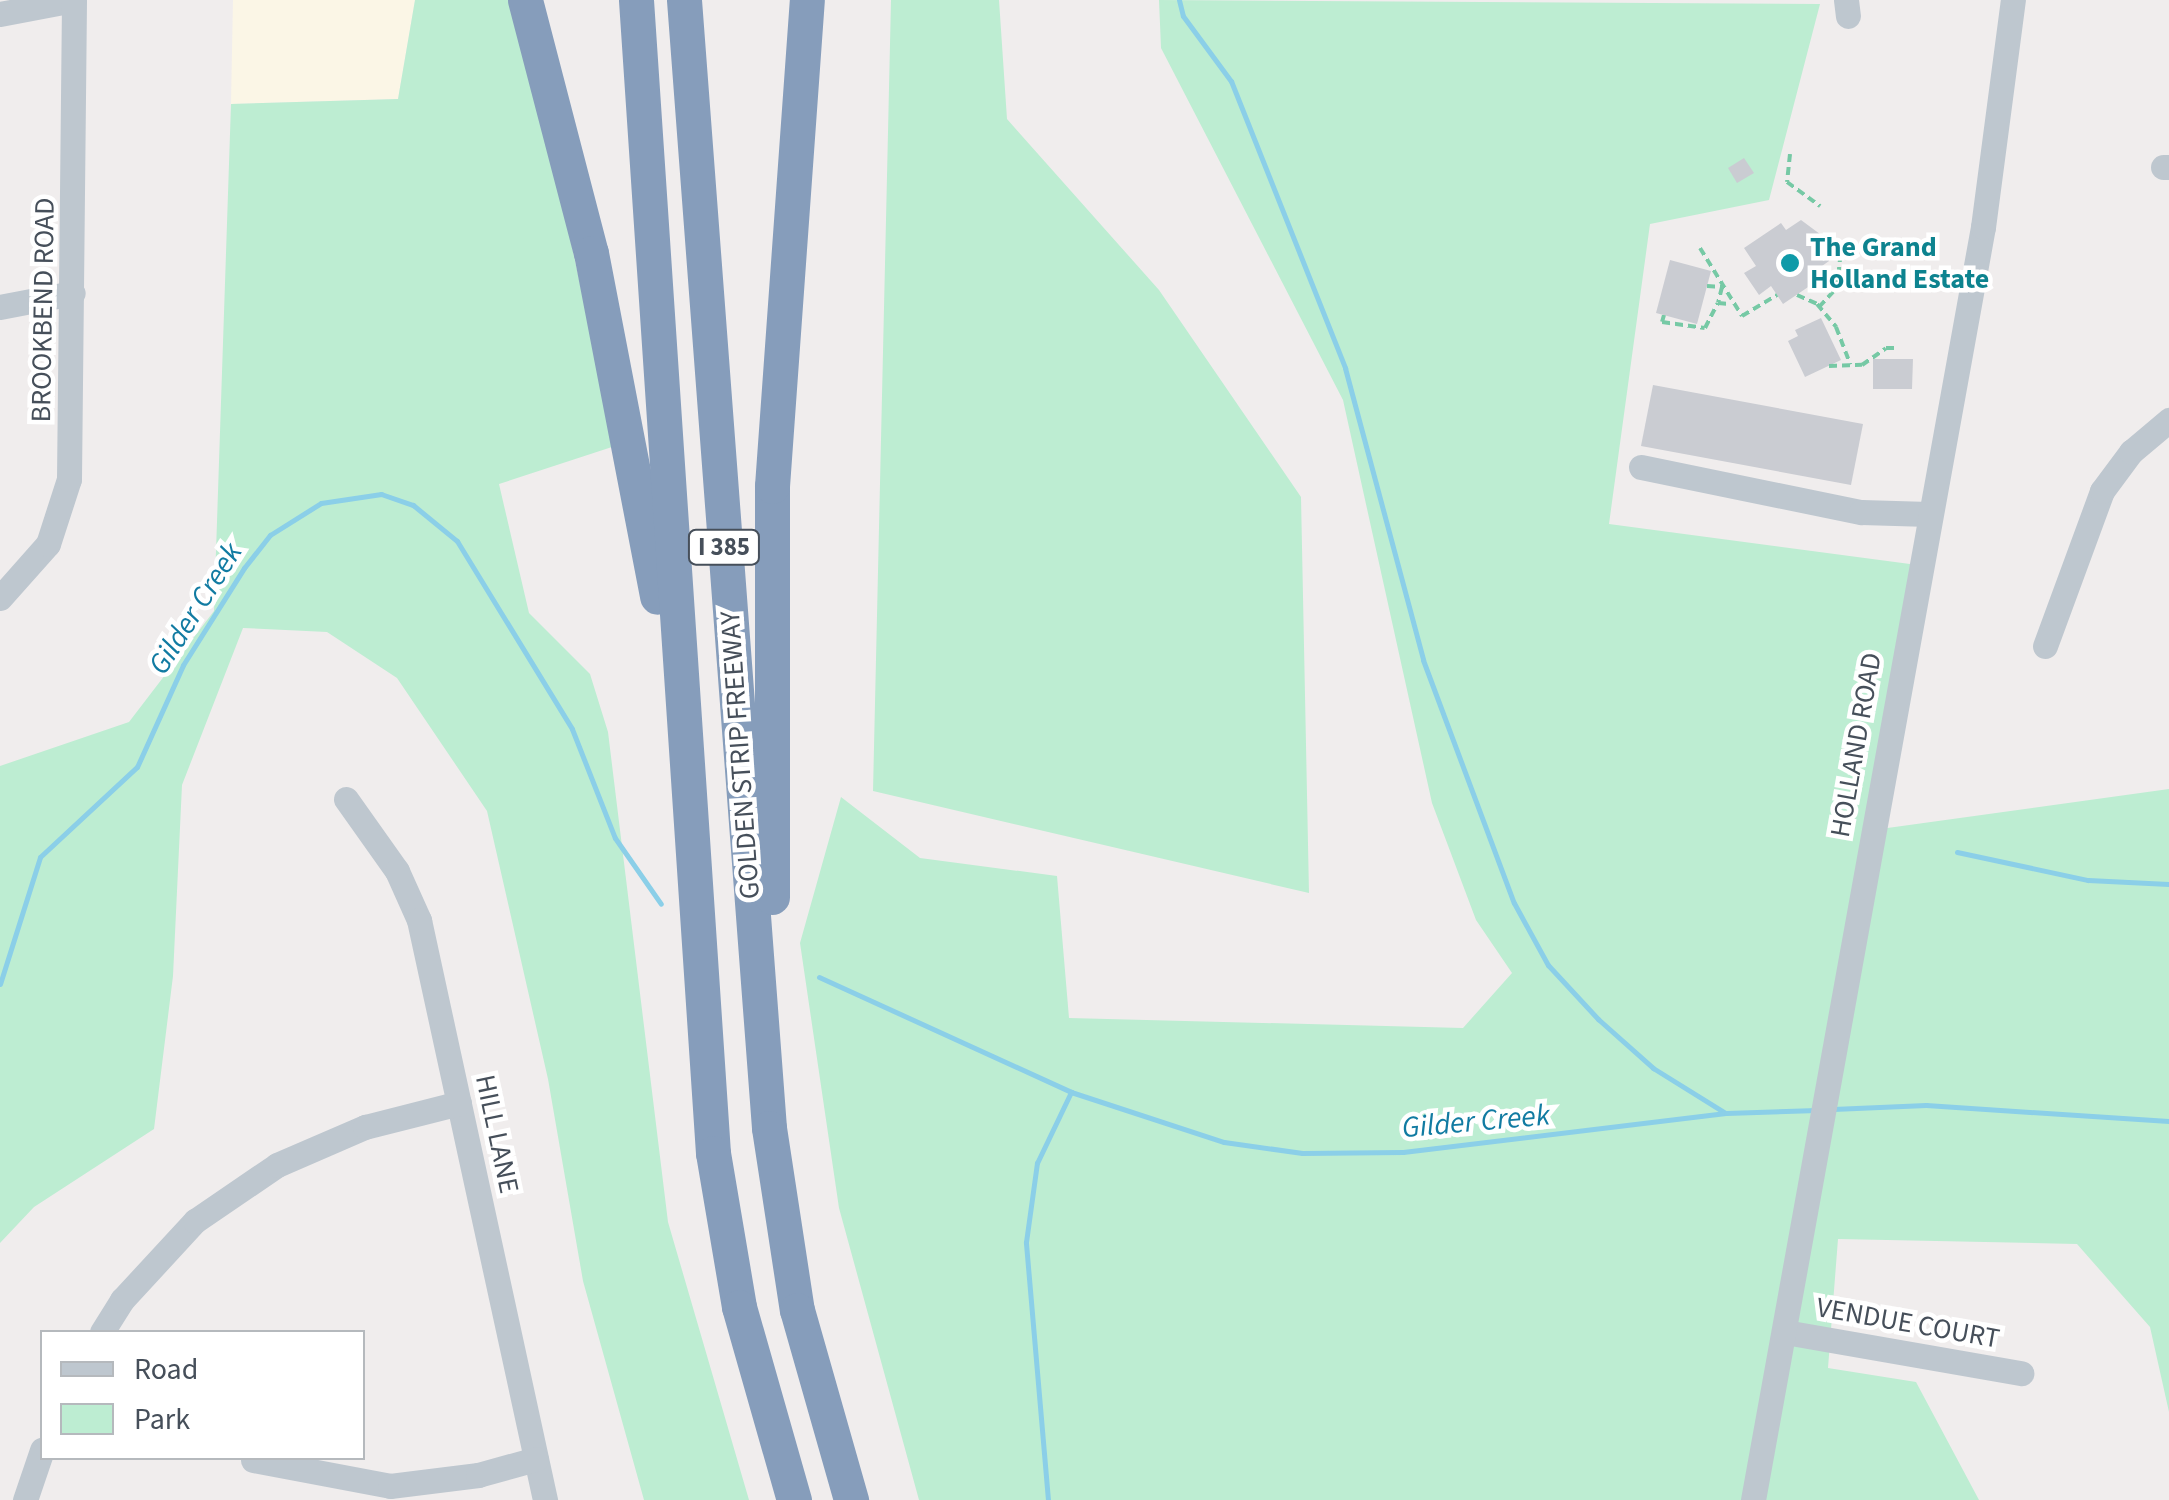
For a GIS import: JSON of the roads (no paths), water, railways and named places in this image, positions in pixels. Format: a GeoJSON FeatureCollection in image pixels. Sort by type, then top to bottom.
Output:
{"type":"FeatureCollection","features":[{"type":"Feature","properties":{"kind":"highway"},"geometry":{"type":"LineString","coordinates":[[524,0],[591,253],[680,721]]}},
{"type":"Feature","properties":{"kind":"highway","name":"GOLDEN STRIP FREEWAY"},"geometry":{"type":"LineString","coordinates":[[636,0],[668,454],[680,721],[723,1218],[740,1307],[794,1500]]}},
{"type":"Feature","properties":{"kind":"highway","name":"GOLDEN STRIP FREEWAY"},"geometry":{"type":"LineString","coordinates":[[684,0],[766,1093],[794,1292],[851,1500]]}},
{"type":"Feature","properties":{"kind":"highway"},"geometry":{"type":"LineString","coordinates":[[766,1093],[772,486],[807,0]]}},
{"type":"Feature","properties":{"kind":"street"},"geometry":{"type":"LineString","coordinates":[[0,14],[74,0]]}},
{"type":"Feature","properties":{"kind":"street","name":"BROOKBEND ROAD"},"geometry":{"type":"LineString","coordinates":[[0,598],[31,570],[64,505],[72,439],[74,0]]}},
{"type":"Feature","properties":{"kind":"street","name":"HOLLAND ROAD"},"geometry":{"type":"LineString","coordinates":[[1753,1500],[1928,514],[1984,227],[2013,0]]}},
{"type":"Feature","properties":{"kind":"street"},"geometry":{"type":"LineString","coordinates":[[0,306],[72,294]]}},
{"type":"Feature","properties":{"kind":"street"},"geometry":{"type":"LineString","coordinates":[[2044,646],[2102,491],[2131,452],[2169,420]]}},
{"type":"Feature","properties":{"kind":"street"},"geometry":{"type":"LineString","coordinates":[[1641,467],[1861,512],[1928,514]]}},
{"type":"Feature","properties":{"kind":"street","name":"HILL LANE"},"geometry":{"type":"LineString","coordinates":[[346,799],[397,871],[419,920],[546,1500]]}},
{"type":"Feature","properties":{"kind":"street"},"geometry":{"type":"LineString","coordinates":[[103,1330],[122,1300],[195,1221],[277,1165],[365,1128],[459,1104]]}},
{"type":"Feature","properties":{"kind":"street","name":"VENDUE COURT"},"geometry":{"type":"LineString","coordinates":[[1785,1332],[2021,1374]]}},
{"type":"Feature","properties":{"kind":"street"},"geometry":{"type":"LineString","coordinates":[[25,1500],[40,1456]]}},
{"type":"Feature","properties":{"kind":"street"},"geometry":{"type":"LineString","coordinates":[[253,1460],[390,1486],[478,1476],[536,1459]]}},
{"type":"Feature","properties":{"kind":"waterway"},"geometry":{"type":"LineString","coordinates":[[1179,0],[1183,16],[1231,81],[1345,368],[1423,660],[1514,903],[1548,965],[1598,1019],[1653,1068],[1724,1112]]}},
{"type":"Feature","properties":{"kind":"waterway","name":"Gilder Creek"},"geometry":{"type":"LineString","coordinates":[[0,984],[40,857],[137,767],[183,665],[244,568],[270,535],[321,503],[381,494],[413,505],[457,541],[572,729],[615,838],[661,904]]}},
{"type":"Feature","properties":{"kind":"waterway"},"geometry":{"type":"LineString","coordinates":[[1957,852],[2088,880],[2169,884]]}},
{"type":"Feature","properties":{"kind":"waterway","name":"Gilder Creek"},"geometry":{"type":"LineString","coordinates":[[819,977],[1071,1092],[1224,1142],[1302,1153],[1403,1152],[1726,1113],[1817,1110]]}},
{"type":"Feature","properties":{"kind":"waterway"},"geometry":{"type":"LineString","coordinates":[[1048,1500],[1026,1242],[1037,1163],[1071,1092]]}},
{"type":"Feature","properties":{"kind":"waterway","name":"Gilder Creek"},"geometry":{"type":"LineString","coordinates":[[1833,1109],[1926,1105],[2169,1121]]}},
{"type":"Feature","properties":{"kind":"place","name":"The Grand Holland Estate"},"geometry":{"type":"Point","coordinates":[1790,263]}}]}
